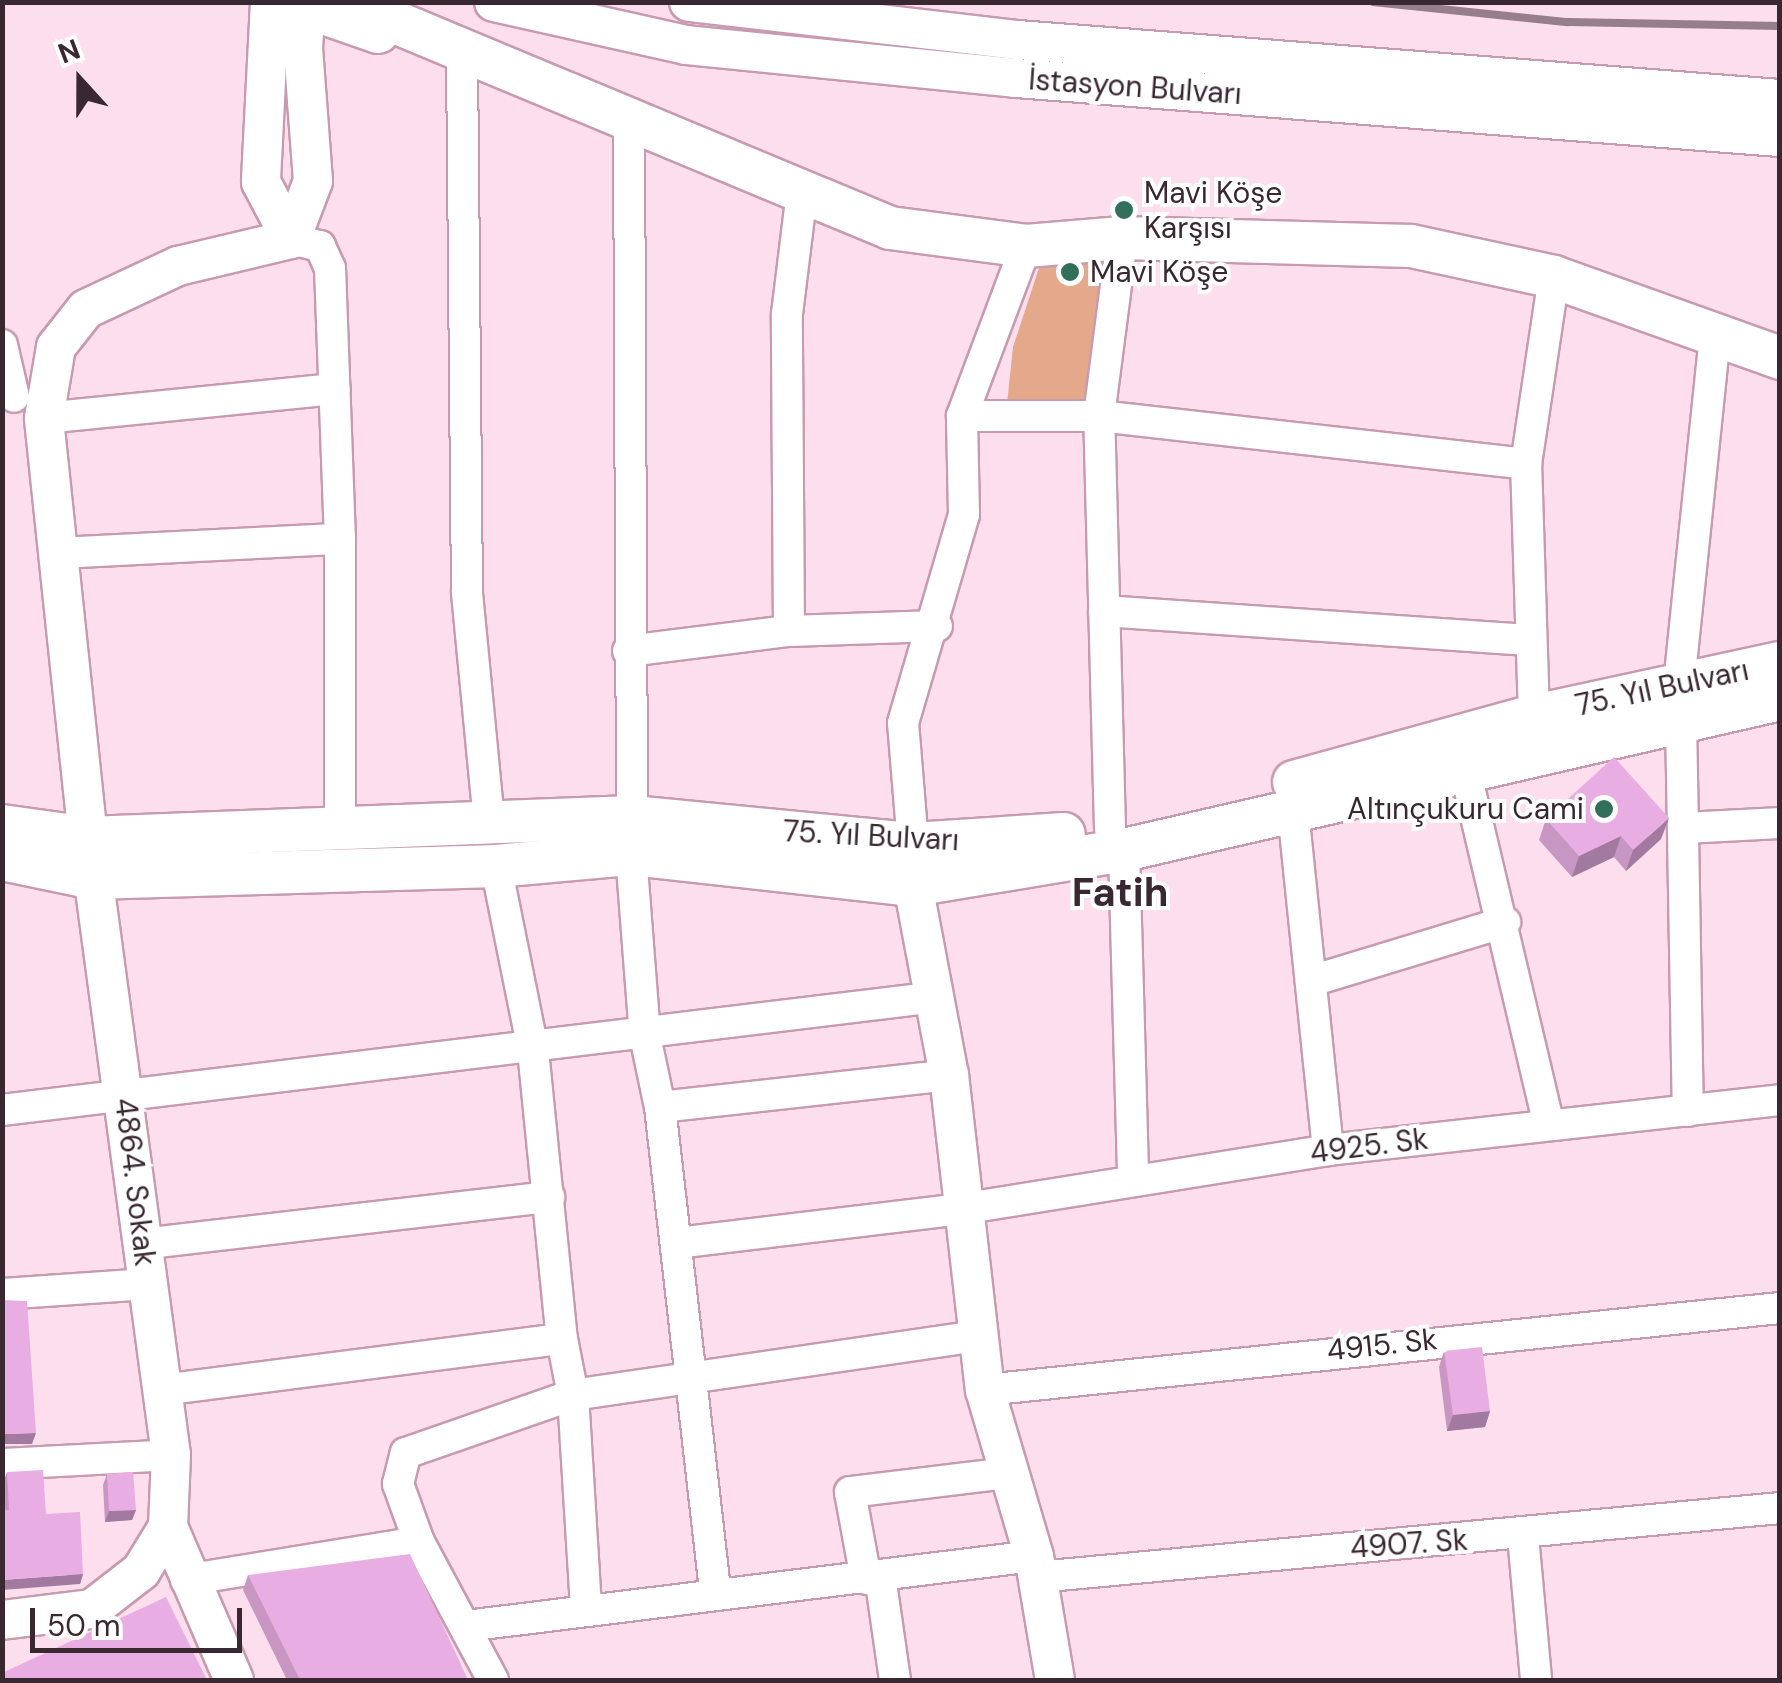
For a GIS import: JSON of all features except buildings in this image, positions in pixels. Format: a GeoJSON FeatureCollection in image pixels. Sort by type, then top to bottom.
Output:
{"type":"FeatureCollection","features":[{"type":"Feature","properties":{"kind":"main road"},"geometry":{"type":"LineString","coordinates":[[346,2],[454,52],[890,228],[1026,246],[1122,238],[1411,246],[1554,276],[1780,358]]}},
{"type":"Feature","properties":{"kind":"main road"},"geometry":{"type":"LineString","coordinates":[[295,14],[454,52]]}},
{"type":"Feature","properties":{"kind":"main road","name":"75. Yıl Bulvarı"},"geometry":{"type":"LineString","coordinates":[[2,826],[90,858],[340,833],[489,823],[913,864],[1117,839],[1293,811],[1465,770],[1680,701],[1780,663]]}},
{"type":"Feature","properties":{"kind":"main road"},"geometry":{"type":"LineString","coordinates":[[1680,701],[1780,699]]}},
{"type":"Feature","properties":{"kind":"main road","name":"75. Yıl Bulvarı"},"geometry":{"type":"LineString","coordinates":[[1117,839],[1534,716],[1680,701]]}},
{"type":"Feature","properties":{"kind":"main road","name":"75. Yıl Bulvarı"},"geometry":{"type":"LineString","coordinates":[[2,859],[496,866],[632,836]]}},
{"type":"Feature","properties":{"kind":"street","name":"İstasyon Bulvarı"},"geometry":{"type":"LineString","coordinates":[[494,2],[686,45],[1035,80],[1780,137]]}},
{"type":"Feature","properties":{"kind":"street","name":"İstasyon Bulvarı"},"geometry":{"type":"LineString","coordinates":[[689,2],[1018,40],[1780,99]]}},
{"type":"Feature","properties":{"kind":"street"},"geometry":{"type":"LineString","coordinates":[[291,239],[261,182],[295,14]]}},
{"type":"Feature","properties":{"kind":"street"},"geometry":{"type":"LineString","coordinates":[[291,239],[312,180],[295,14]]}},
{"type":"Feature","properties":{"kind":"street"},"geometry":{"type":"LineString","coordinates":[[454,52],[467,593],[489,823]]}},
{"type":"Feature","properties":{"kind":"street"},"geometry":{"type":"LineString","coordinates":[[629,120],[628,651],[632,836],[645,1036],[660,1107],[716,1595]]}},
{"type":"Feature","properties":{"kind":"street"},"geometry":{"type":"LineString","coordinates":[[789,630],[786,314],[802,191]]}},
{"type":"Feature","properties":{"kind":"street"},"geometry":{"type":"LineString","coordinates":[[1122,238],[1099,416],[1104,610],[1132,1181]]}},
{"type":"Feature","properties":{"kind":"street"},"geometry":{"type":"LineString","coordinates":[[26,401],[56,347],[86,309],[178,266],[291,239],[320,246],[330,268],[335,390],[340,539],[340,833]]}},
{"type":"Feature","properties":{"kind":"street"},"geometry":{"type":"LineString","coordinates":[[1026,246],[962,416],[964,515],[937,626],[903,723],[913,864],[929,998],[948,1075],[985,1390],[1036,1566],[1055,1680]]}},
{"type":"Feature","properties":{"kind":"street"},"geometry":{"type":"LineString","coordinates":[[1534,716],[1528,640],[1526,464],[1554,276]]}},
{"type":"Feature","properties":{"kind":"street"},"geometry":{"type":"LineString","coordinates":[[1688,1111],[1680,701],[1715,334]]}},
{"type":"Feature","properties":{"kind":"street"},"geometry":{"type":"LineString","coordinates":[[2,344],[26,401]]}},
{"type":"Feature","properties":{"kind":"street"},"geometry":{"type":"LineString","coordinates":[[26,401],[335,390]]}},
{"type":"Feature","properties":{"kind":"street","name":"4864. Sokak"},"geometry":{"type":"LineString","coordinates":[[26,401],[60,553],[90,858],[171,1456],[168,1527]]}},
{"type":"Feature","properties":{"kind":"street"},"geometry":{"type":"LineString","coordinates":[[962,416],[1099,416],[1526,464]]}},
{"type":"Feature","properties":{"kind":"street"},"geometry":{"type":"LineString","coordinates":[[60,553],[340,539]]}},
{"type":"Feature","properties":{"kind":"street"},"geometry":{"type":"LineString","coordinates":[[1104,610],[1528,640]]}},
{"type":"Feature","properties":{"kind":"street"},"geometry":{"type":"LineString","coordinates":[[628,651],[789,630],[937,626]]}},
{"type":"Feature","properties":{"kind":"street"},"geometry":{"type":"LineString","coordinates":[[1465,770],[1549,1124]]}},
{"type":"Feature","properties":{"kind":"street"},"geometry":{"type":"LineString","coordinates":[[1293,811],[1328,1150]]}},
{"type":"Feature","properties":{"kind":"street"},"geometry":{"type":"LineString","coordinates":[[1685,828],[1780,823]]}},
{"type":"Feature","properties":{"kind":"street"},"geometry":{"type":"LineString","coordinates":[[496,866],[533,1050],[562,1339],[573,1395],[586,1609]]}},
{"type":"Feature","properties":{"kind":"street"},"geometry":{"type":"LineString","coordinates":[[1311,982],[1504,922]]}},
{"type":"Feature","properties":{"kind":"street"},"geometry":{"type":"LineString","coordinates":[[2,1110],[533,1050],[929,998]]}},
{"type":"Feature","properties":{"kind":"street"},"geometry":{"type":"LineString","coordinates":[[660,1107],[948,1075]]}},
{"type":"Feature","properties":{"kind":"street","name":"4925. Sk"},"geometry":{"type":"LineString","coordinates":[[676,1244],[961,1209],[1328,1150],[1780,1100]]}},
{"type":"Feature","properties":{"kind":"street"},"geometry":{"type":"LineString","coordinates":[[142,1244],[549,1196]]}},
{"type":"Feature","properties":{"kind":"street"},"geometry":{"type":"LineString","coordinates":[[2,1294],[148,1284]]}},
{"type":"Feature","properties":{"kind":"street","name":"4915. Sk"},"geometry":{"type":"LineString","coordinates":[[985,1390],[1780,1308]]}},
{"type":"Feature","properties":{"kind":"street"},"geometry":{"type":"LineString","coordinates":[[494,1680],[419,1542],[398,1484],[406,1453],[573,1395],[980,1336]]}},
{"type":"Feature","properties":{"kind":"street"},"geometry":{"type":"LineString","coordinates":[[162,1390],[562,1339]]}},
{"type":"Feature","properties":{"kind":"street"},"geometry":{"type":"LineString","coordinates":[[2,1464],[171,1456]]}},
{"type":"Feature","properties":{"kind":"street"},"geometry":{"type":"LineString","coordinates":[[895,1680],[850,1492],[1006,1473]]}},
{"type":"Feature","properties":{"kind":"street","name":"4907. Sk"},"geometry":{"type":"LineString","coordinates":[[466,1626],[873,1578],[1523,1536],[1780,1508]]}},
{"type":"Feature","properties":{"kind":"street"},"geometry":{"type":"LineString","coordinates":[[168,1527],[186,1580],[234,1680]]}},
{"type":"Feature","properties":{"kind":"street"},"geometry":{"type":"LineString","coordinates":[[2,1620],[92,1609],[141,1570],[168,1527]]}},
{"type":"Feature","properties":{"kind":"street"},"geometry":{"type":"LineString","coordinates":[[1523,1536],[1536,1680]]}},
{"type":"Feature","properties":{"kind":"street"},"geometry":{"type":"LineString","coordinates":[[186,1580],[419,1542]]}},
{"type":"Feature","properties":{"kind":"shaded area"},"geometry":{"type":"Polygon","coordinates":[[[1098,263],[1114,278],[1097,413],[1007,404],[1013,347],[1040,265],[1098,263]]]}},
{"type":"Feature","properties":{"kind":"railway"},"geometry":{"type":"LineString","coordinates":[[1373,2],[1568,22],[1780,26]]}},
{"type":"Feature","properties":{"kind":"place","name":"Mavi Köşe Karşısı"},"geometry":{"type":"Point","coordinates":[1124,210]}},
{"type":"Feature","properties":{"kind":"place","name":"Mavi Köşe"},"geometry":{"type":"Point","coordinates":[1070,272]}},
{"type":"Feature","properties":{"kind":"place","name":"Altınçukuru Cami"},"geometry":{"type":"Point","coordinates":[1604,809]}},
{"type":"Feature","properties":{"kind":"district","name":"Fatih"},"geometry":{"type":"Point","coordinates":[1120,892]}}]}
